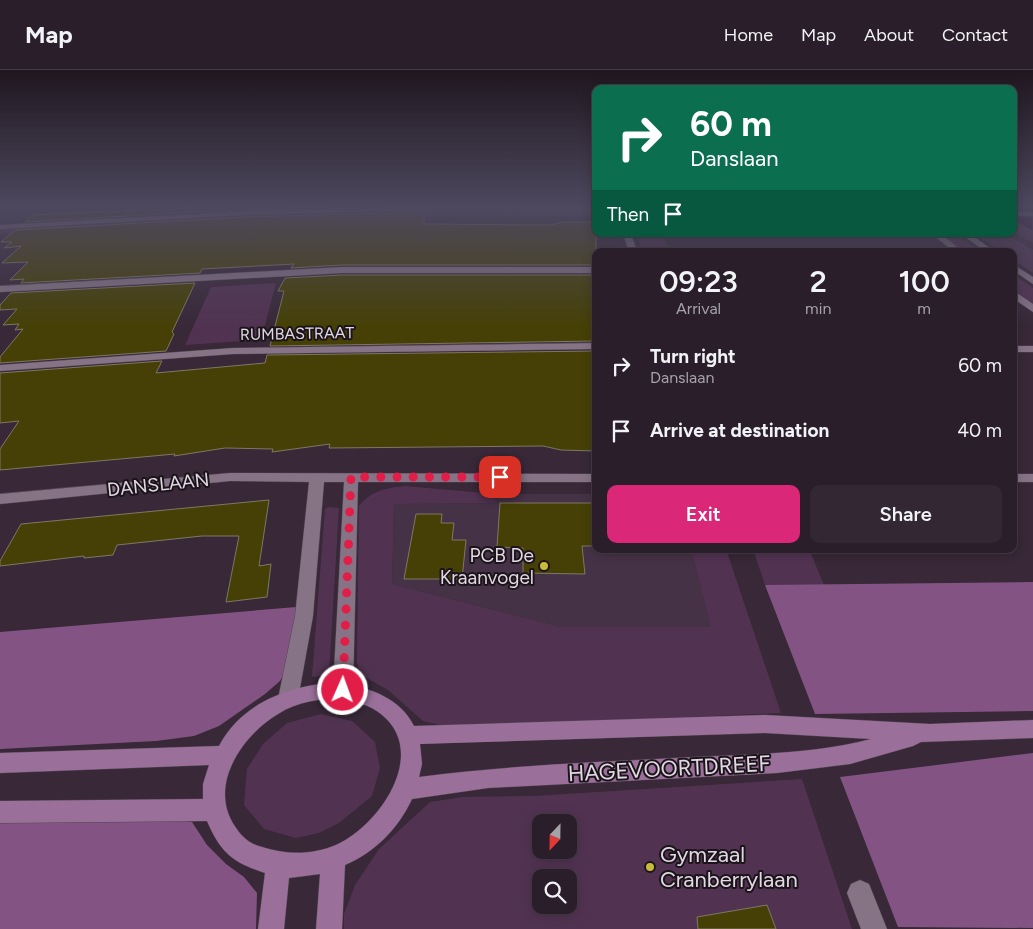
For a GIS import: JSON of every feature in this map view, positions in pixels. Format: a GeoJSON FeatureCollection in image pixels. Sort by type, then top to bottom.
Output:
{"type":"FeatureCollection","features":[{"type":"Feature","properties":{"kind":"main road"},"geometry":{"type":"LineString","coordinates":[[343,690],[370,697],[393,712],[408,735],[412,760],[406,789],[390,817],[365,841],[333,858],[305,865],[278,865],[247,855],[225,836],[214,810],[214,783],[224,755],[236,737],[269,708],[288,698],[316,691],[343,690]]}},
{"type":"Feature","properties":{"kind":"main road","name":"HAGEVOORTDREEF"},"geometry":{"type":"LineString","coordinates":[[408,735],[765,724],[930,733],[1033,729]]}},
{"type":"Feature","properties":{"kind":"main road","name":"HAGEVOORTDREEF"},"geometry":{"type":"LineString","coordinates":[[406,789],[488,778],[778,763],[850,754],[930,733]]}},
{"type":"Feature","properties":{"kind":"main road"},"geometry":{"type":"LineString","coordinates":[[0,763],[224,755]]}},
{"type":"Feature","properties":{"kind":"main road"},"geometry":{"type":"LineString","coordinates":[[0,812],[214,810]]}},
{"type":"Feature","properties":{"kind":"main road"},"geometry":{"type":"LineString","coordinates":[[329,929],[333,858]]}},
{"type":"Feature","properties":{"kind":"main road"},"geometry":{"type":"LineString","coordinates":[[271,929],[278,865]]}},
{"type":"Feature","properties":{"kind":"street"},"geometry":{"type":"LineString","coordinates":[[0,289],[342,270],[592,270]]}},
{"type":"Feature","properties":{"kind":"street"},"geometry":{"type":"LineString","coordinates":[[1017,296],[1033,309]]}},
{"type":"Feature","properties":{"kind":"street","name":"RUMBASTRAAT"},"geometry":{"type":"LineString","coordinates":[[0,368],[233,351],[340,348],[592,346]]}},
{"type":"Feature","properties":{"kind":"street"},"geometry":{"type":"LineString","coordinates":[[1017,349],[1033,349]]}},
{"type":"Feature","properties":{"kind":"street","name":"DANSLAAN"},"geometry":{"type":"LineString","coordinates":[[0,499],[230,477],[592,478]]}},
{"type":"Feature","properties":{"kind":"street"},"geometry":{"type":"LineString","coordinates":[[343,690],[351,477]]}},
{"type":"Feature","properties":{"kind":"street"},"geometry":{"type":"LineString","coordinates":[[288,698],[300,654],[305,618],[317,478]]}},
{"type":"Feature","properties":{"kind":"street"},"geometry":{"type":"LineString","coordinates":[[1017,478],[1033,478]]}},
{"type":"Feature","properties":{"kind":"street"},"geometry":{"type":"LineString","coordinates":[[860,893],[874,929]]}},
{"type":"Feature","properties":{"kind":"lane"},"geometry":{"type":"LineString","coordinates":[[1017,269],[1033,281]]}},
{"type":"Feature","properties":{"kind":"shaded area"},"geometry":{"type":"Polygon","coordinates":[[[641,247],[669,248],[642,248],[641,247]]]}},
{"type":"Feature","properties":{"kind":"shaded area"},"geometry":{"type":"Polygon","coordinates":[[[956,247],[977,248],[957,248],[956,247]]]}},
{"type":"Feature","properties":{"kind":"shaded area"},"geometry":{"type":"Polygon","coordinates":[[[995,247],[1028,247],[1033,250],[1033,273],[1017,262],[1017,248],[995,247]]]}},
{"type":"Feature","properties":{"kind":"shaded area"},"geometry":{"type":"Polygon","coordinates":[[[1017,277],[1033,288],[1033,304],[1017,292],[1017,277]]]}},
{"type":"Feature","properties":{"kind":"shaded area"},"geometry":{"type":"Polygon","coordinates":[[[276,283],[261,340],[185,345],[211,287],[276,283]]]}},
{"type":"Feature","properties":{"kind":"shaded area"},"geometry":{"type":"Polygon","coordinates":[[[405,486],[495,494],[495,503],[394,504],[392,584],[561,627],[711,627],[692,553],[727,553],[781,713],[448,727],[423,721],[388,690],[361,675],[357,663],[359,506],[379,491],[405,486]]]}},
{"type":"Feature","properties":{"kind":"shaded area","name":"PCB De Kraanvogel"},"geometry":{"type":"Polygon","coordinates":[[[495,494],[592,494],[592,553],[692,553],[712,627],[561,627],[392,584],[394,504],[494,503],[495,494]]]}},
{"type":"Feature","properties":{"kind":"shaded area"},"geometry":{"type":"Polygon","coordinates":[[[329,507],[339,508],[329,674],[314,677],[312,676],[325,509],[329,507]]]}},
{"type":"Feature","properties":{"kind":"shaded area"},"geometry":{"type":"Polygon","coordinates":[[[754,553],[811,553],[824,585],[765,585],[754,553]]]}},
{"type":"Feature","properties":{"kind":"shaded area"},"geometry":{"type":"Polygon","coordinates":[[[1033,582],[1033,711],[815,714],[765,585],[1033,582]]]}},
{"type":"Feature","properties":{"kind":"shaded area"},"geometry":{"type":"Polygon","coordinates":[[[296,607],[291,662],[280,681],[265,694],[219,726],[194,736],[156,741],[0,749],[0,632],[296,607]]]}},
{"type":"Feature","properties":{"kind":"shaded area"},"geometry":{"type":"Polygon","coordinates":[[[321,714],[352,721],[375,742],[380,768],[372,796],[339,823],[319,833],[296,838],[264,829],[244,805],[247,769],[263,744],[287,723],[321,714]]]}},
{"type":"Feature","properties":{"kind":"shaded area"},"geometry":{"type":"Polygon","coordinates":[[[1033,753],[1033,928],[898,927],[840,777],[1033,753]]]}},
{"type":"Feature","properties":{"kind":"shaded area"},"geometry":{"type":"Polygon","coordinates":[[[802,779],[852,929],[344,929],[344,914],[355,885],[379,849],[430,802],[463,797],[534,796],[802,779]]]}},
{"type":"Feature","properties":{"kind":"shaded area"},"geometry":{"type":"Polygon","coordinates":[[[153,816],[192,822],[207,845],[226,864],[244,877],[257,893],[256,929],[0,929],[0,818],[153,816]]]}},
{"type":"Feature","properties":{"kind":"building"},"geometry":{"type":"Polygon","coordinates":[[[20,247],[596,247],[592,248],[592,265],[342,265],[291,268],[294,264],[202,269],[200,273],[21,283],[24,279],[10,280],[28,262],[2,263],[20,247]]]}},
{"type":"Feature","properties":{"kind":"building"},"geometry":{"type":"Polygon","coordinates":[[[342,275],[592,275],[592,341],[270,346],[284,291],[278,291],[285,278],[342,275]]]}},
{"type":"Feature","properties":{"kind":"building"},"geometry":{"type":"Polygon","coordinates":[[[195,283],[172,332],[174,334],[166,351],[0,363],[0,357],[23,329],[15,330],[19,324],[3,325],[17,309],[0,310],[0,305],[11,293],[195,283]]]}},
{"type":"Feature","properties":{"kind":"building"},"geometry":{"type":"Polygon","coordinates":[[[592,351],[592,451],[561,450],[543,446],[329,448],[330,444],[272,452],[273,449],[225,448],[174,456],[175,454],[0,470],[0,449],[19,421],[0,423],[0,373],[162,361],[156,373],[265,363],[267,355],[592,351]]]}},
{"type":"Feature","properties":{"kind":"building"},"geometry":{"type":"Polygon","coordinates":[[[269,500],[259,566],[271,564],[267,597],[226,602],[239,536],[202,536],[117,545],[113,555],[84,558],[84,556],[0,566],[0,561],[21,524],[269,500]]]}},
{"type":"Feature","properties":{"kind":"building"},"geometry":{"type":"Polygon","coordinates":[[[500,503],[592,503],[592,546],[582,546],[585,574],[523,573],[523,548],[497,547],[500,503]]]}},
{"type":"Feature","properties":{"kind":"building"},"geometry":{"type":"Polygon","coordinates":[[[416,514],[442,514],[441,523],[454,523],[452,540],[466,540],[462,579],[404,579],[416,514]]]}},
{"type":"Feature","properties":{"kind":"building"},"geometry":{"type":"Polygon","coordinates":[[[767,905],[776,929],[698,929],[697,917],[767,905]]]}},
{"type":"Feature","properties":{"kind":"place","name":"PCB De Kraanvogel"},"geometry":{"type":"Point","coordinates":[544,566]}},
{"type":"Feature","properties":{"kind":"place","name":"Gymzaal Cranberrylaan"},"geometry":{"type":"Point","coordinates":[650,867]}},
{"type":"Feature","properties":{"kind":"route"},"geometry":{"type":"LineString","coordinates":[[343,690],[351,477],[500,477]]}}]}
